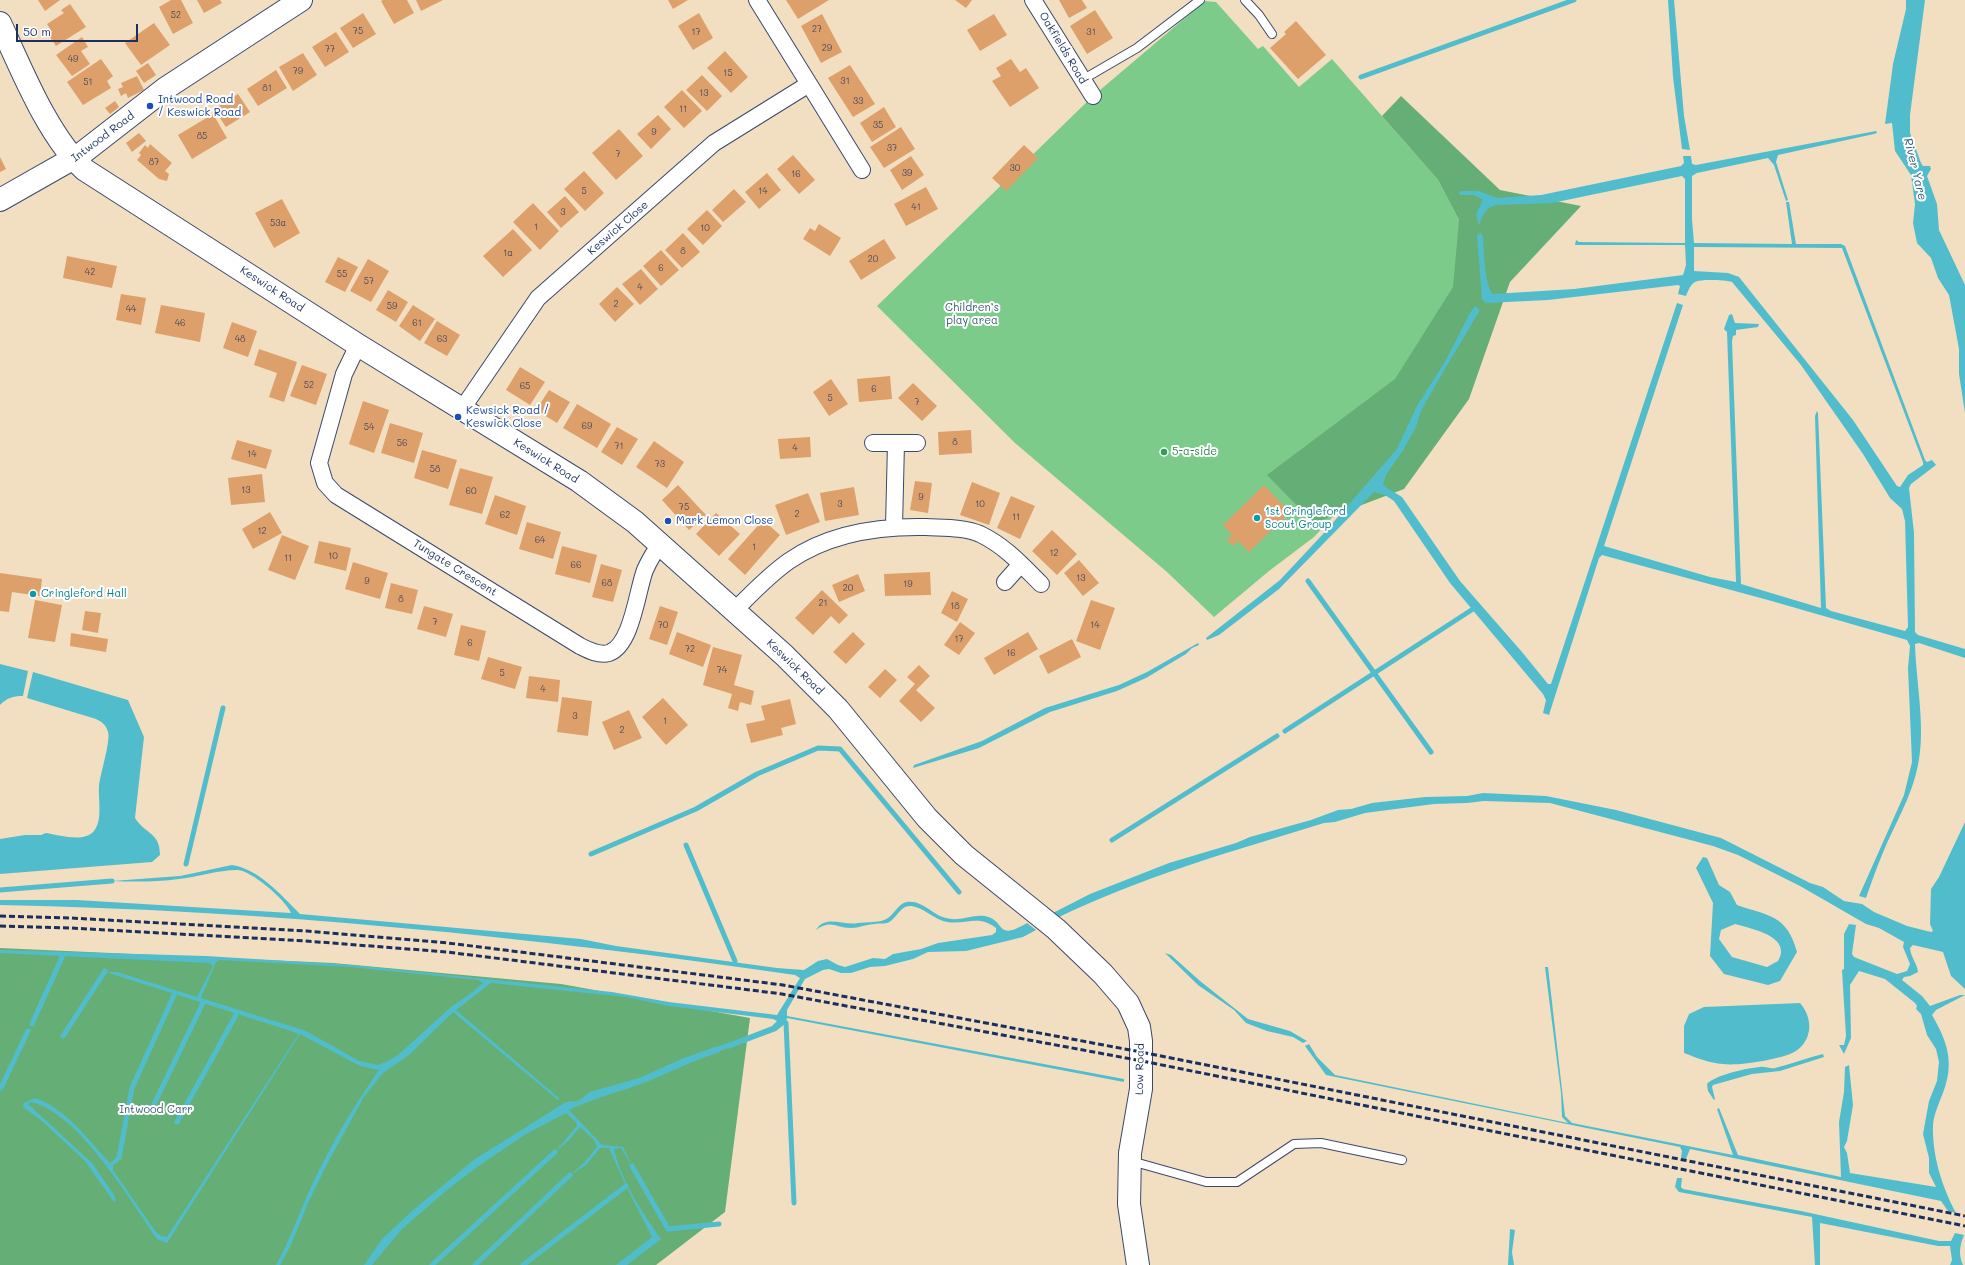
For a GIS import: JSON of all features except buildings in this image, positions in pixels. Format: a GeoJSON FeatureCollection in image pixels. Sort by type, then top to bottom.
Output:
{"type":"FeatureCollection","features":[{"type":"Feature","properties":{"kind":"street","name":"Intwood Road"},"geometry":{"type":"LineString","coordinates":[[0,200],[73,160],[166,88],[301,0]]}},
{"type":"Feature","properties":{"kind":"street"},"geometry":{"type":"LineString","coordinates":[[757,0],[862,170]]}},
{"type":"Feature","properties":{"kind":"street","name":"Oakfields Road"},"geometry":{"type":"LineString","coordinates":[[1034,0],[1093,96]]}},
{"type":"Feature","properties":{"kind":"street","name":"Keswick Road"},"geometry":{"type":"LineString","coordinates":[[0,23],[35,96],[73,160],[110,188],[230,262],[358,345],[579,481],[635,522],[661,543],[784,655],[838,709],[927,818],[964,855],[1036,912]]}},
{"type":"Feature","properties":{"kind":"street","name":"Keswick Close"},"geometry":{"type":"LineString","coordinates":[[462,409],[538,298],[714,143],[809,84]]}},
{"type":"Feature","properties":{"kind":"street","name":"Tungate Crescent"},"geometry":{"type":"LineString","coordinates":[[358,345],[344,374],[319,463],[325,483],[336,495],[580,646],[594,652],[608,653],[618,647],[626,634],[645,570],[661,543]]}},
{"type":"Feature","properties":{"kind":"street"},"geometry":{"type":"LineString","coordinates":[[873,443],[917,443]]}},
{"type":"Feature","properties":{"kind":"street"},"geometry":{"type":"LineString","coordinates":[[894,527],[896,444]]}},
{"type":"Feature","properties":{"kind":"street"},"geometry":{"type":"LineString","coordinates":[[735,610],[765,581],[797,557],[841,536],[894,527],[954,528],[978,533],[997,544],[1021,564],[1041,584]]}},
{"type":"Feature","properties":{"kind":"street"},"geometry":{"type":"LineString","coordinates":[[1004,582],[1021,564]]}},
{"type":"Feature","properties":{"kind":"street","name":"Low Road"},"geometry":{"type":"LineString","coordinates":[[1036,912],[1076,947],[1117,990],[1128,1003],[1139,1028],[1142,1041],[1141,1089],[1130,1161],[1129,1204],[1138,1265]]}},
{"type":"Feature","properties":{"kind":"lane"},"geometry":{"type":"LineString","coordinates":[[1082,80],[1137,48],[1200,0]]}},
{"type":"Feature","properties":{"kind":"lane"},"geometry":{"type":"LineString","coordinates":[[1245,0],[1259,15],[1272,34]]}},
{"type":"Feature","properties":{"kind":"lane"},"geometry":{"type":"LineString","coordinates":[[1130,1161],[1206,1182],[1236,1182],[1294,1144],[1321,1143],[1402,1160]]}},
{"type":"Feature","properties":{"kind":"green space","name":"Children’s play area"},"geometry":{"type":"Polygon","coordinates":[[[1205,1],[1216,2],[1258,49],[1263,46],[1299,87],[1332,59],[1438,180],[1459,220],[1474,288],[1398,447],[1314,537],[1269,571],[1214,617],[1167,572],[1015,443],[877,306],[1093,96],[1205,1]]]}},
{"type":"Feature","properties":{"kind":"green space"},"geometry":{"type":"Polygon","coordinates":[[[1401,96],[1500,190],[1581,206],[1510,282],[1469,399],[1404,489],[1314,523],[1267,475],[1395,379],[1453,287],[1459,220],[1438,180],[1382,116],[1401,96]]]}},
{"type":"Feature","properties":{"kind":"green space","name":"Intwood Carr"},"geometry":{"type":"Polygon","coordinates":[[[0,948],[333,963],[561,984],[750,1018],[725,1212],[656,1265],[0,1265],[0,948]]]}},
{"type":"Feature","properties":{"kind":"water"},"geometry":{"type":"Polygon","coordinates":[[[1668,0],[1674,0],[1684,116],[1690,150],[1682,149],[1673,77],[1668,0]]]}},
{"type":"Feature","properties":{"kind":"water","name":"River Yare"},"geometry":{"type":"Polygon","coordinates":[[[1906,0],[1925,0],[1910,115],[1910,133],[1921,163],[1923,166],[1930,166],[1931,169],[1927,176],[1937,204],[1939,230],[1965,285],[1965,413],[1959,374],[1959,349],[1949,295],[1938,278],[1931,258],[1917,243],[1913,223],[1915,204],[1911,175],[1895,151],[1892,123],[1885,124],[1893,64],[1906,9],[1906,0]]]}},
{"type":"Feature","properties":{"kind":"water"},"geometry":{"type":"Polygon","coordinates":[[[1876,131],[1877,133],[1778,155],[1776,162],[1788,200],[1786,201],[1774,165],[1768,158],[1697,173],[1692,176],[1692,219],[1694,243],[1792,244],[1786,202],[1789,202],[1796,244],[1841,244],[1845,246],[1925,460],[1927,462],[1932,460],[1936,465],[1911,484],[1909,488],[1914,533],[1915,632],[1918,635],[1965,649],[1965,658],[1919,643],[1915,644],[1921,720],[1918,765],[1912,788],[1882,855],[1866,898],[1859,896],[1904,795],[1912,762],[1908,668],[1910,646],[1907,640],[1768,600],[1602,555],[1599,558],[1549,715],[1543,713],[1546,700],[1543,694],[1450,583],[1394,501],[1385,495],[1374,492],[1279,589],[1219,635],[1207,640],[1206,638],[1280,580],[1323,534],[1397,449],[1417,406],[1446,360],[1475,306],[1480,310],[1436,384],[1421,411],[1416,427],[1402,452],[1386,475],[1383,484],[1402,497],[1460,581],[1548,684],[1551,684],[1677,303],[1683,305],[1604,546],[1710,577],[1736,582],[1727,332],[1724,329],[1729,315],[1732,314],[1735,323],[1759,324],[1758,327],[1736,330],[1736,335],[1733,336],[1732,341],[1741,584],[1821,608],[1815,416],[1817,411],[1826,608],[1831,611],[1905,631],[1908,627],[1905,521],[1902,509],[1890,498],[1863,454],[1801,365],[1732,282],[1713,280],[1698,281],[1689,288],[1686,296],[1678,294],[1680,286],[1678,285],[1548,300],[1486,303],[1482,299],[1477,235],[1480,233],[1483,236],[1486,275],[1493,294],[1574,289],[1683,275],[1686,265],[1685,245],[1575,245],[1576,240],[1579,242],[1685,243],[1685,179],[1682,176],[1552,203],[1496,205],[1487,210],[1479,225],[1476,214],[1483,200],[1474,195],[1460,195],[1459,193],[1461,191],[1478,191],[1497,198],[1541,195],[1681,166],[1684,163],[1683,156],[1691,156],[1692,164],[1696,165],[1876,131]],[[1694,247],[1694,271],[1728,273],[1739,277],[1853,420],[1897,486],[1900,487],[1908,475],[1923,465],[1923,462],[1842,248],[1694,247]]]}},
{"type":"Feature","properties":{"kind":"water"},"geometry":{"type":"Polygon","coordinates":[[[1198,643],[1199,645],[1192,648],[1186,654],[1146,678],[1117,691],[1050,712],[979,748],[913,768],[914,765],[982,741],[1045,708],[1119,685],[1147,672],[1198,643]]]}},
{"type":"Feature","properties":{"kind":"water"},"geometry":{"type":"Polygon","coordinates":[[[0,664],[28,671],[23,696],[10,698],[0,705],[0,664]]]}},
{"type":"Feature","properties":{"kind":"water"},"geometry":{"type":"Polygon","coordinates":[[[33,672],[128,700],[144,737],[135,818],[139,824],[158,842],[160,855],[152,862],[0,874],[0,839],[25,835],[41,835],[46,833],[71,837],[84,837],[90,835],[97,826],[100,810],[99,786],[109,736],[106,727],[96,719],[27,698],[33,672]]]}},
{"type":"Feature","properties":{"kind":"water"},"geometry":{"type":"Polygon","coordinates":[[[1483,793],[1546,796],[1616,810],[1721,838],[1810,883],[1823,887],[1844,901],[1862,904],[1874,912],[1907,926],[1931,932],[1933,931],[1930,924],[1931,889],[1939,877],[1965,822],[1965,989],[1951,976],[1943,952],[1913,945],[1910,948],[1918,972],[1904,977],[1902,980],[1922,996],[1930,1006],[1960,995],[1965,995],[1936,1010],[1932,1015],[1945,1041],[1949,1059],[1948,1077],[1936,1111],[1933,1125],[1934,1148],[1942,1182],[1956,1213],[1948,1211],[1941,1201],[1690,1149],[1686,1159],[1681,1158],[1682,1151],[1680,1147],[1326,1075],[1305,1046],[1309,1044],[1317,1057],[1335,1075],[1568,1123],[1562,1117],[1561,1093],[1545,967],[1548,967],[1565,1116],[1572,1123],[1733,1155],[1717,1109],[1719,1108],[1738,1155],[1841,1177],[1839,1122],[1844,1092],[1845,1067],[1849,1065],[1853,1105],[1847,1141],[1844,1147],[1847,1153],[1850,1173],[1936,1187],[1929,1173],[1929,1158],[1923,1134],[1929,1101],[1937,1081],[1939,1062],[1936,1049],[1927,1035],[1921,1014],[1916,1009],[1917,1006],[1915,1003],[1885,979],[1859,971],[1850,985],[1851,1038],[1844,1054],[1839,1045],[1844,1045],[1846,1036],[1842,970],[1844,969],[1844,934],[1849,924],[1856,925],[1852,954],[1854,957],[1897,974],[1907,971],[1910,964],[1903,947],[1904,942],[1879,928],[1866,924],[1800,886],[1738,855],[1713,846],[1550,803],[1484,801],[1434,804],[1365,813],[1335,822],[1324,823],[1154,878],[1121,890],[1055,919],[1049,915],[1090,894],[1169,863],[1236,843],[1250,837],[1311,820],[1338,810],[1351,809],[1372,803],[1425,797],[1467,796],[1483,793]]]}},
{"type":"Feature","properties":{"kind":"water"},"geometry":{"type":"Polygon","coordinates":[[[1703,857],[1707,858],[1719,885],[1730,892],[1737,905],[1775,919],[1788,931],[1797,952],[1780,981],[1768,985],[1724,974],[1710,956],[1713,903],[1696,868],[1703,857]],[[1735,924],[1721,930],[1719,939],[1732,957],[1767,967],[1778,961],[1781,953],[1780,946],[1776,941],[1764,933],[1735,924]]]}},
{"type":"Feature","properties":{"kind":"water"},"geometry":{"type":"Polygon","coordinates":[[[232,865],[242,867],[269,884],[300,914],[581,939],[616,946],[777,968],[804,970],[818,961],[827,959],[845,967],[873,958],[885,959],[893,954],[921,949],[938,943],[992,935],[996,932],[996,928],[984,922],[954,923],[942,921],[916,907],[911,906],[907,906],[901,910],[887,923],[851,928],[826,925],[816,930],[820,925],[830,922],[853,924],[882,921],[888,918],[899,906],[907,902],[918,903],[936,914],[951,919],[961,919],[975,916],[992,918],[1005,930],[1017,928],[1027,923],[1036,930],[1023,937],[966,951],[928,952],[913,959],[885,966],[870,967],[851,973],[841,973],[829,969],[823,970],[805,979],[787,1010],[787,1016],[1124,1079],[1124,1082],[787,1018],[786,1023],[776,1031],[728,1049],[726,1044],[772,1026],[777,1021],[773,1019],[669,1006],[626,997],[491,983],[456,1010],[560,1099],[558,1100],[453,1012],[409,1055],[383,1073],[364,1097],[327,1164],[308,1203],[290,1247],[280,1265],[276,1265],[326,1157],[351,1112],[379,1070],[360,1066],[300,1034],[167,1243],[157,1239],[102,1160],[67,1122],[49,1109],[31,1102],[28,1104],[92,1163],[114,1195],[116,1200],[114,1202],[85,1161],[42,1121],[23,1107],[24,1103],[35,1098],[57,1109],[76,1126],[110,1163],[117,1157],[119,1158],[118,1162],[113,1165],[113,1170],[155,1231],[161,1236],[167,1237],[298,1035],[297,1033],[106,972],[117,972],[197,997],[213,966],[210,963],[0,953],[0,950],[206,956],[352,965],[612,992],[669,1002],[777,1015],[800,978],[795,975],[696,961],[498,937],[299,919],[100,908],[0,905],[0,900],[77,900],[291,913],[288,907],[259,880],[243,871],[223,871],[186,878],[146,882],[112,881],[180,876],[232,865]],[[220,960],[216,962],[201,998],[306,1031],[359,1061],[378,1065],[398,1055],[451,1007],[483,983],[478,980],[351,967],[220,960]]]}},
{"type":"Feature","properties":{"kind":"water"},"geometry":{"type":"Polygon","coordinates":[[[1165,953],[1171,955],[1200,981],[1248,1019],[1290,1031],[1307,1041],[1303,1043],[1293,1037],[1267,1031],[1246,1023],[1234,1010],[1198,985],[1165,953]]]}},
{"type":"Feature","properties":{"kind":"water"},"geometry":{"type":"Polygon","coordinates":[[[1800,1003],[1808,1017],[1809,1032],[1803,1045],[1790,1054],[1756,1062],[1730,1064],[1708,1061],[1684,1053],[1684,1026],[1689,1014],[1704,1007],[1800,1003]]]}},
{"type":"Feature","properties":{"kind":"water"},"geometry":{"type":"Polygon","coordinates":[[[718,1046],[720,1052],[692,1062],[646,1082],[569,1110],[602,1145],[623,1147],[632,1166],[621,1148],[614,1149],[617,1161],[633,1196],[661,1239],[627,1265],[616,1265],[652,1237],[626,1186],[609,1148],[600,1148],[586,1165],[570,1175],[585,1162],[597,1147],[594,1140],[580,1127],[568,1141],[555,1152],[577,1126],[576,1122],[566,1113],[526,1134],[477,1167],[447,1190],[402,1229],[372,1265],[364,1265],[382,1239],[412,1211],[475,1159],[566,1102],[578,1101],[590,1092],[639,1078],[684,1058],[718,1046]]]}},
{"type":"Feature","properties":{"kind":"water"},"geometry":{"type":"Polygon","coordinates":[[[1823,1054],[1824,1057],[1780,1071],[1752,1074],[1713,1085],[1714,1100],[1708,1091],[1707,1084],[1724,1075],[1740,1070],[1754,1068],[1775,1068],[1823,1054]]]}},
{"type":"Feature","properties":{"kind":"water"},"geometry":{"type":"Polygon","coordinates":[[[1677,1178],[1682,1178],[1681,1187],[1683,1189],[1801,1211],[1939,1241],[1951,1241],[1955,1233],[1964,1235],[1960,1250],[1960,1257],[1963,1265],[1950,1265],[1952,1260],[1950,1246],[1938,1246],[1820,1223],[1820,1265],[1815,1265],[1812,1217],[1679,1192],[1675,1187],[1677,1178]]]}},
{"type":"Feature","properties":{"kind":"water"},"geometry":{"type":"Polygon","coordinates":[[[1510,1229],[1515,1230],[1512,1252],[1514,1265],[1508,1265],[1510,1229]]]}},
{"type":"Feature","properties":{"kind":"waterway"},"geometry":{"type":"LineString","coordinates":[[1361,77],[1574,0]]}},
{"type":"Feature","properties":{"kind":"waterway"},"geometry":{"type":"LineString","coordinates":[[1308,581],[1431,752]]}},
{"type":"Feature","properties":{"kind":"waterway"},"geometry":{"type":"LineString","coordinates":[[1285,731],[1473,609]]}},
{"type":"Feature","properties":{"kind":"waterway"},"geometry":{"type":"LineString","coordinates":[[186,864],[223,708]]}},
{"type":"Feature","properties":{"kind":"waterway"},"geometry":{"type":"LineString","coordinates":[[1112,840],[1277,736]]}},
{"type":"Feature","properties":{"kind":"waterway"},"geometry":{"type":"LineString","coordinates":[[591,854],[696,809],[757,774],[818,748],[840,749],[959,892]]}},
{"type":"Feature","properties":{"kind":"waterway"},"geometry":{"type":"LineString","coordinates":[[686,845],[735,961]]}},
{"type":"Feature","properties":{"kind":"waterway"},"geometry":{"type":"LineString","coordinates":[[0,890],[112,881]]}},
{"type":"Feature","properties":{"kind":"waterway"},"geometry":{"type":"LineString","coordinates":[[32,1024],[63,955]]}},
{"type":"Feature","properties":{"kind":"waterway"},"geometry":{"type":"LineString","coordinates":[[63,1036],[105,971]]}},
{"type":"Feature","properties":{"kind":"waterway"},"geometry":{"type":"LineString","coordinates":[[119,1158],[132,1088],[175,993]]}},
{"type":"Feature","properties":{"kind":"waterway"},"geometry":{"type":"LineString","coordinates":[[154,1104],[203,1003]]}},
{"type":"Feature","properties":{"kind":"waterway"},"geometry":{"type":"LineString","coordinates":[[177,1122],[236,1015]]}},
{"type":"Feature","properties":{"kind":"waterway"},"geometry":{"type":"LineString","coordinates":[[786,1023],[794,1203]]}},
{"type":"Feature","properties":{"kind":"waterway"},"geometry":{"type":"LineString","coordinates":[[0,1087],[1,1088],[28,1031]]}},
{"type":"Feature","properties":{"kind":"waterway"},"geometry":{"type":"LineString","coordinates":[[713,1051],[732,1044]]}},
{"type":"Feature","properties":{"kind":"waterway"},"geometry":{"type":"LineString","coordinates":[[432,1265],[555,1152]]}},
{"type":"Feature","properties":{"kind":"waterway"},"geometry":{"type":"LineString","coordinates":[[632,1166],[668,1229],[719,1224]]}},
{"type":"Feature","properties":{"kind":"waterway"},"geometry":{"type":"LineString","coordinates":[[475,1265],[570,1175]]}},
{"type":"Feature","properties":{"kind":"waterway"},"geometry":{"type":"LineString","coordinates":[[523,1265],[626,1186]]}},
{"type":"Feature","properties":{"kind":"railway"},"geometry":{"type":"LineString","coordinates":[[0,916],[70,918],[307,931],[448,943],[783,985],[1141,1052],[1965,1216]]}},
{"type":"Feature","properties":{"kind":"railway"},"geometry":{"type":"LineString","coordinates":[[0,926],[70,928],[306,941],[447,952],[782,994],[1142,1061],[1965,1226]]}},
{"type":"Feature","properties":{"kind":"place","name":"Intwood Road / Keswick Road"},"geometry":{"type":"Point","coordinates":[150,106]}},
{"type":"Feature","properties":{"kind":"place","name":"Kewsick Road / Keswick Close"},"geometry":{"type":"Point","coordinates":[458,417]}},
{"type":"Feature","properties":{"kind":"place","name":"5-a-side"},"geometry":{"type":"Point","coordinates":[1164,452]}},
{"type":"Feature","properties":{"kind":"place","name":"1st Cringleford Scout Group"},"geometry":{"type":"Point","coordinates":[1257,518]}},
{"type":"Feature","properties":{"kind":"place","name":"Mark Lemon Close"},"geometry":{"type":"Point","coordinates":[668,521]}},
{"type":"Feature","properties":{"kind":"place","name":"Cringleford Hall"},"geometry":{"type":"Point","coordinates":[33,594]}}]}
